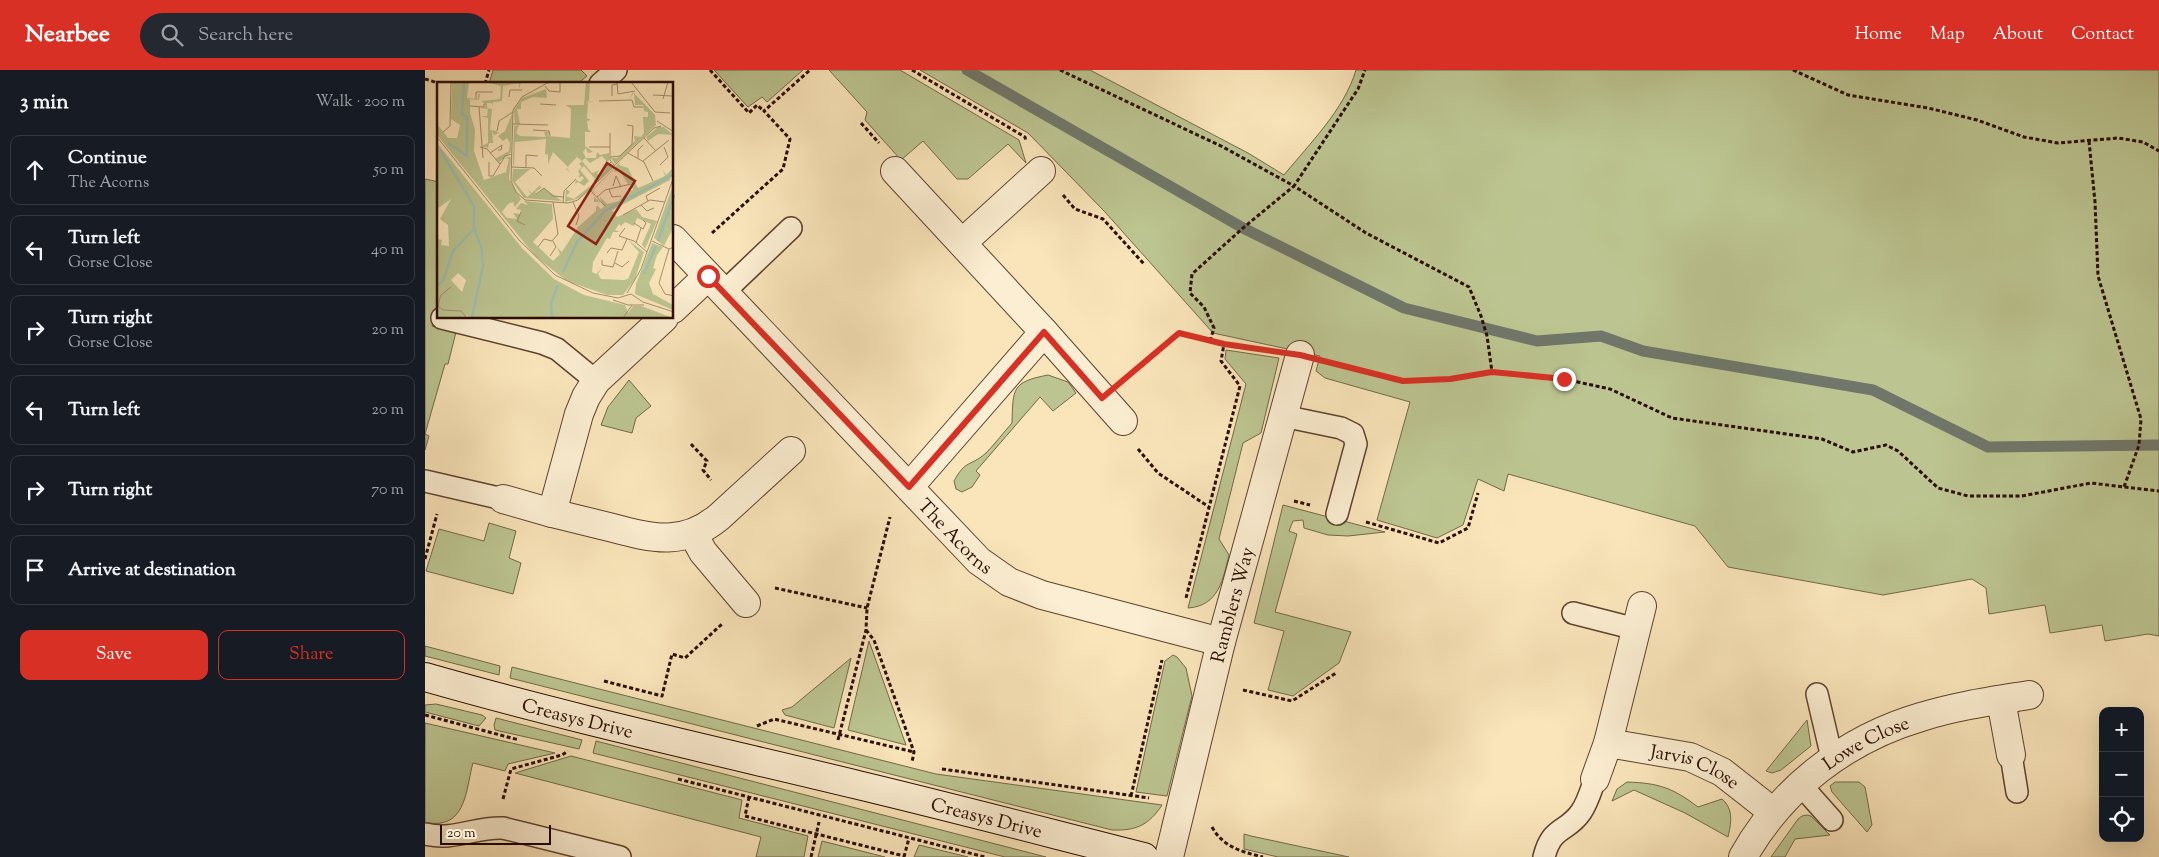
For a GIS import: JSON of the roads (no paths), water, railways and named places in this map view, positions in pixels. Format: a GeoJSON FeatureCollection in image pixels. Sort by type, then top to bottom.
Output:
{"type":"FeatureCollection","features":[{"type":"Feature","properties":{"kind":"street"},"geometry":{"type":"LineString","coordinates":[[895,170],[1044,332],[1123,422]]}},
{"type":"Feature","properties":{"kind":"street"},"geometry":{"type":"LineString","coordinates":[[962,243],[1041,171]]}},
{"type":"Feature","properties":{"kind":"street","name":"The Acorns"},"geometry":{"type":"LineString","coordinates":[[680,247],[979,561],[1009,582],[1042,595],[1221,642]]}},
{"type":"Feature","properties":{"kind":"street"},"geometry":{"type":"LineString","coordinates":[[674,308],[716,284]]}},
{"type":"Feature","properties":{"kind":"street"},"geometry":{"type":"LineString","coordinates":[[552,513],[579,414],[596,381],[663,319]]}},
{"type":"Feature","properties":{"kind":"street"},"geometry":{"type":"LineString","coordinates":[[909,487],[1044,332]]}},
{"type":"Feature","properties":{"kind":"street","name":"Ramblers Way"},"geometry":{"type":"LineString","coordinates":[[1169,857],[1221,642],[1300,355]]}},
{"type":"Feature","properties":{"kind":"street"},"geometry":{"type":"LineString","coordinates":[[503,500],[645,536],[663,538],[693,534],[707,527],[791,451]]}},
{"type":"Feature","properties":{"kind":"street"},"geometry":{"type":"LineString","coordinates":[[693,534],[703,552],[746,602]]}},
{"type":"Feature","properties":{"kind":"street"},"geometry":{"type":"LineString","coordinates":[[1595,779],[1608,743],[1639,618]]}},
{"type":"Feature","properties":{"kind":"street","name":"Creasys Drive"},"geometry":{"type":"LineString","coordinates":[[425,677],[729,756],[857,785],[1144,857]]}},
{"type":"Feature","properties":{"kind":"street","name":"Lowe Close"},"geometry":{"type":"LineString","coordinates":[[1743,857],[1773,812],[1800,784],[1832,758],[1884,730],[1919,717],[1956,707],[2029,695]]}},
{"type":"Feature","properties":{"kind":"street"},"geometry":{"type":"LineString","coordinates":[[2001,700],[2011,756]]}},
{"type":"Feature","properties":{"kind":"street","name":"Jarvis Close"},"geometry":{"type":"LineString","coordinates":[[1608,743],[1690,757],[1722,772],[1773,812]]}},
{"type":"Feature","properties":{"kind":"lane"},"geometry":{"type":"LineString","coordinates":[[602,82],[616,70]]}},
{"type":"Feature","properties":{"kind":"lane"},"geometry":{"type":"LineString","coordinates":[[716,284],[791,228]]}},
{"type":"Feature","properties":{"kind":"lane"},"geometry":{"type":"LineString","coordinates":[[446,319],[542,343],[557,349],[596,381]]}},
{"type":"Feature","properties":{"kind":"lane"},"geometry":{"type":"LineString","coordinates":[[1283,416],[1341,428],[1353,434],[1356,444],[1337,514]]}},
{"type":"Feature","properties":{"kind":"lane"},"geometry":{"type":"LineString","coordinates":[[435,483],[503,500]]}},
{"type":"Feature","properties":{"kind":"lane"},"geometry":{"type":"LineString","coordinates":[[1573,613],[1639,618]]}},
{"type":"Feature","properties":{"kind":"lane"},"geometry":{"type":"LineString","coordinates":[[1817,694],[1832,758]]}},
{"type":"Feature","properties":{"kind":"lane"},"geometry":{"type":"LineString","coordinates":[[2011,756],[2017,792]]}},
{"type":"Feature","properties":{"kind":"lane"},"geometry":{"type":"LineString","coordinates":[[1544,857],[1552,837],[1582,812],[1595,779]]}},
{"type":"Feature","properties":{"kind":"lane"},"geometry":{"type":"LineString","coordinates":[[1800,784],[1833,820]]}},
{"type":"Feature","properties":{"kind":"lane"},"geometry":{"type":"LineString","coordinates":[[425,834],[453,836],[486,827],[496,828],[620,857]]}},
{"type":"Feature","properties":{"kind":"waterway"},"geometry":{"type":"LineString","coordinates":[[967,70],[1243,228],[1404,308],[1537,341],[1601,336],[1643,351],[1873,390],[1988,447],[2159,445]]}}]}
